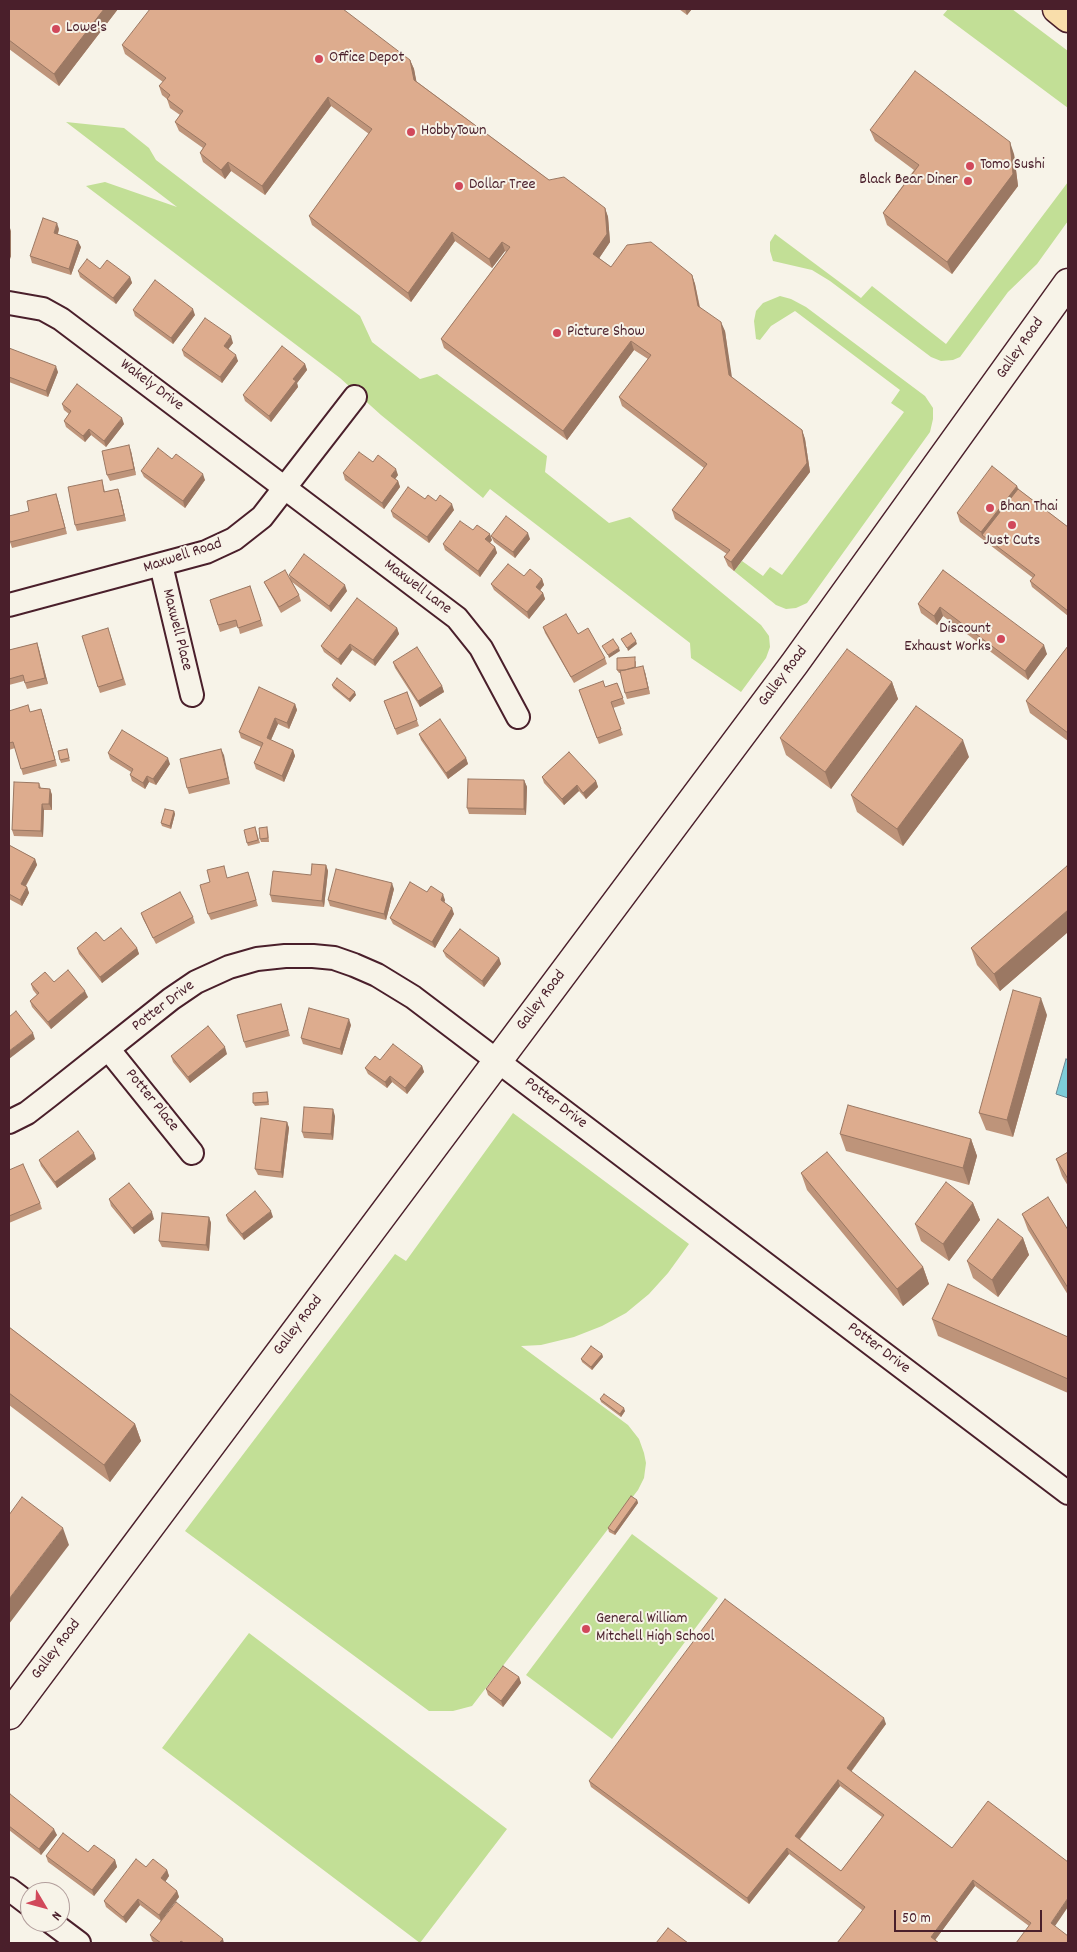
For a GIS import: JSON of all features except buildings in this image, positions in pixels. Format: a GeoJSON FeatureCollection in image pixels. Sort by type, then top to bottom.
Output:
{"type":"FeatureCollection","features":[{"type":"Feature","properties":{"kind":"highway"},"geometry":{"type":"LineString","coordinates":[[1057,9],[1068,18]]}},
{"type":"Feature","properties":{"kind":"main road","name":"Galley Road"},"geometry":{"type":"LineString","coordinates":[[9,1715],[795,663],[1068,283]]}},
{"type":"Feature","properties":{"kind":"street","name":"Wakely Drive"},"geometry":{"type":"LineString","coordinates":[[9,304],[23,304],[43,309],[61,319],[285,487]]}},
{"type":"Feature","properties":{"kind":"street","name":"Maxwell Road"},"geometry":{"type":"LineString","coordinates":[[9,606],[206,552],[234,539],[262,517],[355,397]]}},
{"type":"Feature","properties":{"kind":"street","name":"Maxwell Lane"},"geometry":{"type":"LineString","coordinates":[[285,487],[457,618],[481,648],[518,717]]}},
{"type":"Feature","properties":{"kind":"street","name":"Maxwell Place"},"geometry":{"type":"LineString","coordinates":[[161,565],[192,694]]}},
{"type":"Feature","properties":{"kind":"street","name":"Potter Drive"},"geometry":{"type":"LineString","coordinates":[[9,1122],[42,1102],[171,999],[196,982],[229,967],[257,959],[313,956],[334,958],[354,965],[395,984],[498,1060],[1068,1493]]}},
{"type":"Feature","properties":{"kind":"street","name":"Potter Place"},"geometry":{"type":"LineString","coordinates":[[109,1050],[192,1153]]}},
{"type":"Feature","properties":{"kind":"street"},"geometry":{"type":"LineString","coordinates":[[9,1889],[20,1897]]}},
{"type":"Feature","properties":{"kind":"street"},"geometry":{"type":"LineString","coordinates":[[64,1932],[79,1943]]}},
{"type":"Feature","properties":{"kind":"green space"},"geometry":{"type":"Polygon","coordinates":[[[948,9],[1012,9],[1068,51],[1068,108],[943,15],[948,9]]]}},
{"type":"Feature","properties":{"kind":"green space"},"geometry":{"type":"Polygon","coordinates":[[[66,122],[124,128],[149,148],[156,160],[360,316],[372,342],[420,379],[437,374],[547,456],[545,472],[609,523],[630,517],[761,625],[769,636],[770,647],[766,658],[741,692],[691,658],[690,643],[490,489],[483,498],[381,415],[340,378],[86,186],[105,182],[177,207],[66,122]]]}},
{"type":"Feature","properties":{"kind":"green space"},"geometry":{"type":"Polygon","coordinates":[[[1068,182],[1068,221],[1037,264],[1008,292],[960,357],[953,360],[941,361],[931,357],[830,281],[812,270],[773,261],[770,251],[770,242],[775,234],[861,298],[872,286],[946,344],[1068,182]]]}},
{"type":"Feature","properties":{"kind":"green space"},"geometry":{"type":"Polygon","coordinates":[[[780,296],[791,299],[806,307],[925,396],[933,408],[930,432],[807,603],[796,608],[786,609],[776,605],[734,571],[742,561],[763,576],[770,567],[782,575],[904,412],[891,403],[900,390],[795,311],[771,326],[760,340],[756,339],[754,321],[756,311],[763,303],[780,296]]]}},
{"type":"Feature","properties":{"kind":"green space"},"geometry":{"type":"Polygon","coordinates":[[[513,1113],[689,1244],[668,1273],[649,1294],[626,1313],[602,1326],[574,1337],[541,1345],[521,1346],[628,1425],[639,1439],[644,1453],[646,1463],[644,1478],[638,1490],[472,1706],[453,1711],[429,1711],[185,1531],[395,1254],[406,1261],[513,1113]]]}},
{"type":"Feature","properties":{"kind":"green space"},"geometry":{"type":"Polygon","coordinates":[[[632,1534],[718,1598],[612,1739],[526,1675],[632,1534]]]}},
{"type":"Feature","properties":{"kind":"green space"},"geometry":{"type":"Polygon","coordinates":[[[249,1633],[507,1829],[420,1943],[162,1748],[249,1633]]]}},
{"type":"Feature","properties":{"kind":"water"},"geometry":{"type":"Polygon","coordinates":[[[1066,1059],[1068,1060],[1068,1098],[1056,1094],[1066,1059]]]}},
{"type":"Feature","properties":{"kind":"place","name":"Lowe's"},"geometry":{"type":"Point","coordinates":[56,29]}},
{"type":"Feature","properties":{"kind":"place","name":"Office Depot"},"geometry":{"type":"Point","coordinates":[319,59]}},
{"type":"Feature","properties":{"kind":"place","name":"HobbyTown"},"geometry":{"type":"Point","coordinates":[411,132]}},
{"type":"Feature","properties":{"kind":"place","name":"Tomo Sushi"},"geometry":{"type":"Point","coordinates":[970,166]}},
{"type":"Feature","properties":{"kind":"place","name":"Black Bear Diner"},"geometry":{"type":"Point","coordinates":[968,181]}},
{"type":"Feature","properties":{"kind":"place","name":"Dollar Tree"},"geometry":{"type":"Point","coordinates":[459,186]}},
{"type":"Feature","properties":{"kind":"place","name":"Picture Show"},"geometry":{"type":"Point","coordinates":[557,333]}},
{"type":"Feature","properties":{"kind":"place","name":"Bhan Thai"},"geometry":{"type":"Point","coordinates":[990,508]}},
{"type":"Feature","properties":{"kind":"place","name":"Just Cuts"},"geometry":{"type":"Point","coordinates":[1012,525]}},
{"type":"Feature","properties":{"kind":"place","name":"Discount Exhaust Works"},"geometry":{"type":"Point","coordinates":[1001,639]}},
{"type":"Feature","properties":{"kind":"place","name":"General William Mitchell High School"},"geometry":{"type":"Point","coordinates":[586,1629]}}]}
